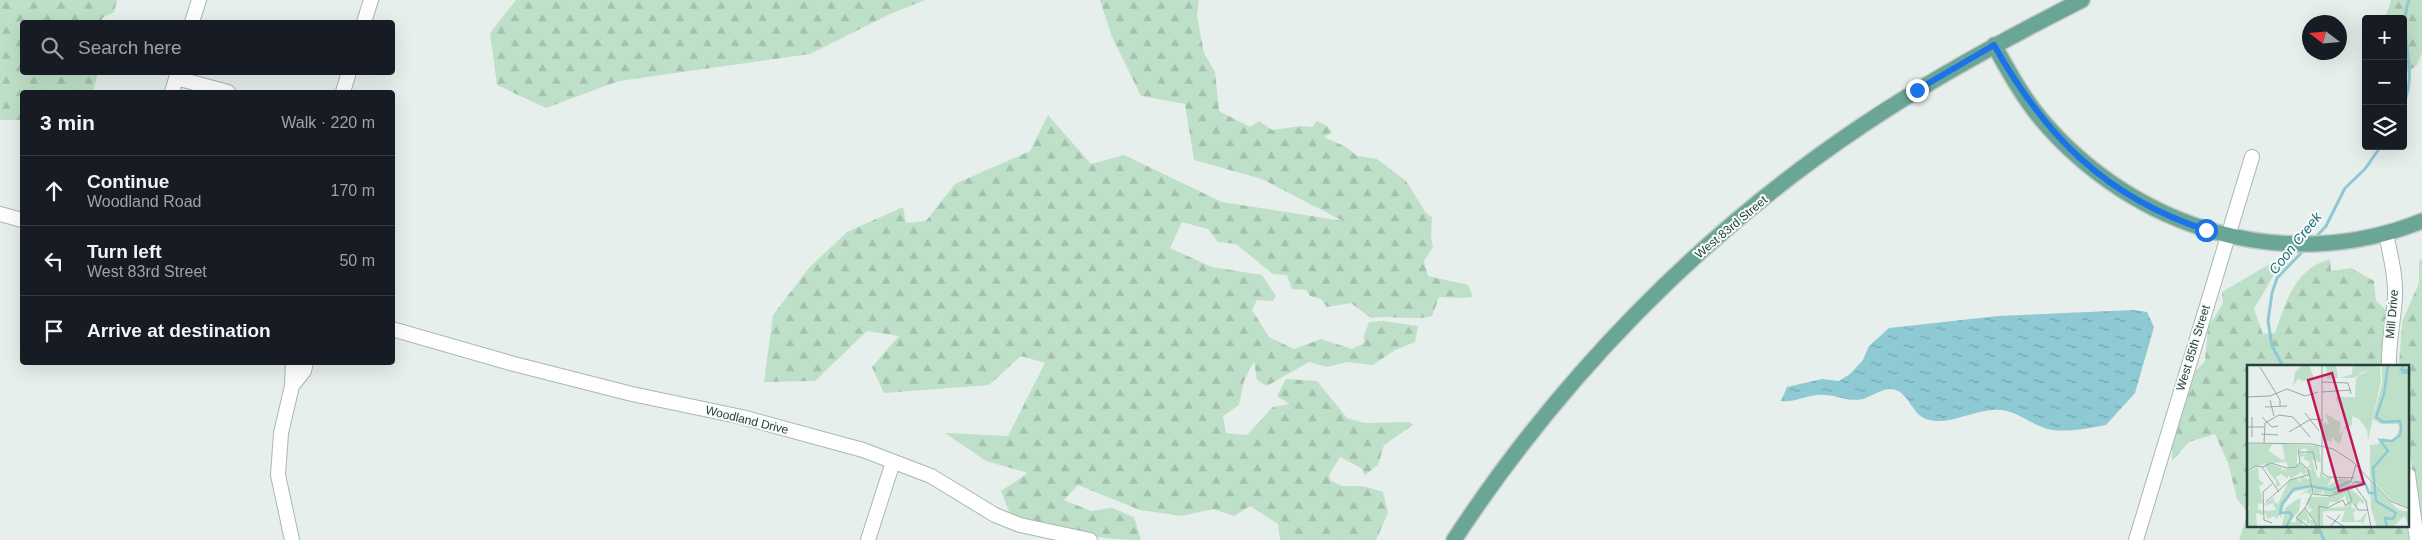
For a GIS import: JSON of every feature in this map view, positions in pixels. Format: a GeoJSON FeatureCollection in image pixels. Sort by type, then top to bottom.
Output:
{"type":"FeatureCollection","features":[{"type":"Feature","properties":{"kind":"main road","name":"West 83rd Street"},"geometry":{"type":"LineString","coordinates":[[1454,540],[1500,474],[1581,374],[1648,302],[1696,256],[1803,167],[1862,126],[1994,45],[2082,0]]}},
{"type":"Feature","properties":{"kind":"main road"},"geometry":{"type":"LineString","coordinates":[[1994,45],[2036,112],[2085,163],[2144,204],[2188,224],[2227,235],[2273,243],[2315,244],[2386,234],[2422,221]]}},
{"type":"Feature","properties":{"kind":"street"},"geometry":{"type":"LineString","coordinates":[[193,20],[199,0]]}},
{"type":"Feature","properties":{"kind":"street"},"geometry":{"type":"LineString","coordinates":[[365,20],[371,0]]}},
{"type":"Feature","properties":{"kind":"street"},"geometry":{"type":"LineString","coordinates":[[173,90],[177,75],[222,90]]}},
{"type":"Feature","properties":{"kind":"street"},"geometry":{"type":"LineString","coordinates":[[344,90],[348,75]]}},
{"type":"Feature","properties":{"kind":"street","name":"West 85th Street"},"geometry":{"type":"LineString","coordinates":[[2136,540],[2252,157]]}},
{"type":"Feature","properties":{"kind":"street"},"geometry":{"type":"LineString","coordinates":[[0,214],[20,219]]}},
{"type":"Feature","properties":{"kind":"street","name":"Mill Drive"},"geometry":{"type":"LineString","coordinates":[[2386,234],[2394,275],[2395,295],[2389,348],[2390,365]]}},
{"type":"Feature","properties":{"kind":"street","name":"Woodland Drive"},"geometry":{"type":"LineString","coordinates":[[395,330],[532,369],[632,394],[742,418],[863,450],[930,476],[995,515],[1020,525],[1090,540]]}},
{"type":"Feature","properties":{"kind":"street"},"geometry":{"type":"LineString","coordinates":[[292,540],[278,475],[281,433],[292,386],[293,365]]}},
{"type":"Feature","properties":{"kind":"street"},"geometry":{"type":"LineString","coordinates":[[292,386],[304,371],[305,365]]}},
{"type":"Feature","properties":{"kind":"street"},"geometry":{"type":"LineString","coordinates":[[868,540],[893,462]]}},
{"type":"Feature","properties":{"kind":"street"},"geometry":{"type":"LineString","coordinates":[[2410,488],[2418,540]]}},
{"type":"Feature","properties":{"kind":"green space"},"geometry":{"type":"Polygon","coordinates":[[[0,0],[117,0],[114,12],[102,18],[102,20],[20,20],[20,75],[97,75],[94,90],[20,90],[20,120],[0,120],[0,0]]]}},
{"type":"Feature","properties":{"kind":"green space"},"geometry":{"type":"Polygon","coordinates":[[[516,0],[925,0],[890,14],[810,54],[619,81],[546,108],[497,85],[490,33],[516,0]]]}},
{"type":"Feature","properties":{"kind":"green space"},"geometry":{"type":"Polygon","coordinates":[[[1100,0],[1199,0],[1197,16],[1204,53],[1215,72],[1219,111],[1250,127],[1259,121],[1272,130],[1301,126],[1312,127],[1317,121],[1327,126],[1332,132],[1324,137],[1346,147],[1357,156],[1377,159],[1406,181],[1426,213],[1432,217],[1431,236],[1433,247],[1424,261],[1428,276],[1468,285],[1473,297],[1439,297],[1432,316],[1417,318],[1371,318],[1351,303],[1327,307],[1321,299],[1310,296],[1306,290],[1292,289],[1287,275],[1273,274],[1236,244],[1218,242],[1208,229],[1182,222],[1170,248],[1212,267],[1262,275],[1276,296],[1273,301],[1257,300],[1252,310],[1269,337],[1294,349],[1321,339],[1352,349],[1364,343],[1364,336],[1369,322],[1383,321],[1418,326],[1415,342],[1395,350],[1373,365],[1347,362],[1327,367],[1309,362],[1267,386],[1257,380],[1254,361],[1244,381],[1239,405],[1223,416],[1226,433],[1247,435],[1273,407],[1289,404],[1277,396],[1286,379],[1317,381],[1347,418],[1365,423],[1410,422],[1413,425],[1384,445],[1378,465],[1365,475],[1361,468],[1340,457],[1329,475],[1330,480],[1342,486],[1363,486],[1383,492],[1388,513],[1376,540],[1280,540],[1278,524],[1250,506],[1234,516],[1213,509],[1182,516],[1140,510],[1078,485],[1064,500],[1091,511],[1112,508],[1134,517],[1141,540],[1107,538],[1074,533],[1010,514],[1001,491],[1028,473],[986,461],[945,433],[1008,436],[1045,363],[1021,356],[989,385],[884,393],[872,367],[899,336],[867,331],[815,381],[764,382],[773,315],[809,268],[847,232],[903,207],[906,223],[926,221],[955,184],[1030,151],[1048,115],[1091,164],[1124,155],[1222,202],[1343,221],[1262,179],[1194,160],[1185,104],[1141,96],[1112,37],[1100,0]]]}},
{"type":"Feature","properties":{"kind":"green space"},"geometry":{"type":"Polygon","coordinates":[[[2391,0],[2422,0],[2422,53],[2417,65],[2407,72],[2407,15],[2386,15],[2391,0]]]}},
{"type":"Feature","properties":{"kind":"green space"},"geometry":{"type":"Polygon","coordinates":[[[2422,258],[2422,521],[2410,453],[2410,365],[2399,365],[2402,322],[2419,283],[2419,261],[2422,258]]]}},
{"type":"Feature","properties":{"kind":"green space"},"geometry":{"type":"Polygon","coordinates":[[[2330,259],[2331,271],[2351,268],[2374,281],[2376,301],[2387,311],[2386,365],[2247,365],[2247,512],[2237,499],[2228,463],[2215,434],[2189,442],[2172,461],[2172,443],[2192,375],[2205,361],[2208,327],[2223,303],[2222,292],[2273,262],[2278,268],[2254,309],[2263,334],[2275,333],[2288,298],[2300,278],[2308,270],[2330,259]]]}},
{"type":"Feature","properties":{"kind":"green space"},"geometry":{"type":"Polygon","coordinates":[[[2247,516],[2247,528],[2407,528],[2409,540],[2239,540],[2247,516]]]}},
{"type":"Feature","properties":{"kind":"water"},"geometry":{"type":"Polygon","coordinates":[[[2133,310],[2147,312],[2154,327],[2135,393],[2106,425],[2073,430],[2053,430],[2002,410],[1985,411],[1944,421],[1929,420],[1923,418],[1901,393],[1892,389],[1883,390],[1858,400],[1820,395],[1792,401],[1781,401],[1787,387],[1822,379],[1839,381],[1850,374],[1863,360],[1869,346],[1889,328],[1998,316],[2133,310]]]}},
{"type":"Feature","properties":{"kind":"waterway","name":"Coon Creek"},"geometry":{"type":"LineString","coordinates":[[2407,94],[2409,65],[2405,26],[2409,0]]}},
{"type":"Feature","properties":{"kind":"waterway","name":"Coon Creek"},"geometry":{"type":"LineString","coordinates":[[2315,238],[2326,226],[2345,188],[2365,169],[2378,150]]}},
{"type":"Feature","properties":{"kind":"waterway","name":"Coon Creek"},"geometry":{"type":"LineString","coordinates":[[2282,365],[2272,346],[2268,321],[2272,293],[2277,278],[2306,248]]}},
{"type":"Feature","properties":{"kind":"waterway","name":"Coon Creek"},"geometry":{"type":"LineString","coordinates":[[2319,528],[2324,540]]}},
{"type":"Feature","properties":{"kind":"route"},"geometry":{"type":"LineString","coordinates":[[1917,90],[1994,45],[2032,107],[2071,151],[2100,175],[2144,204],[2183,222],[2206,230]]}}]}
